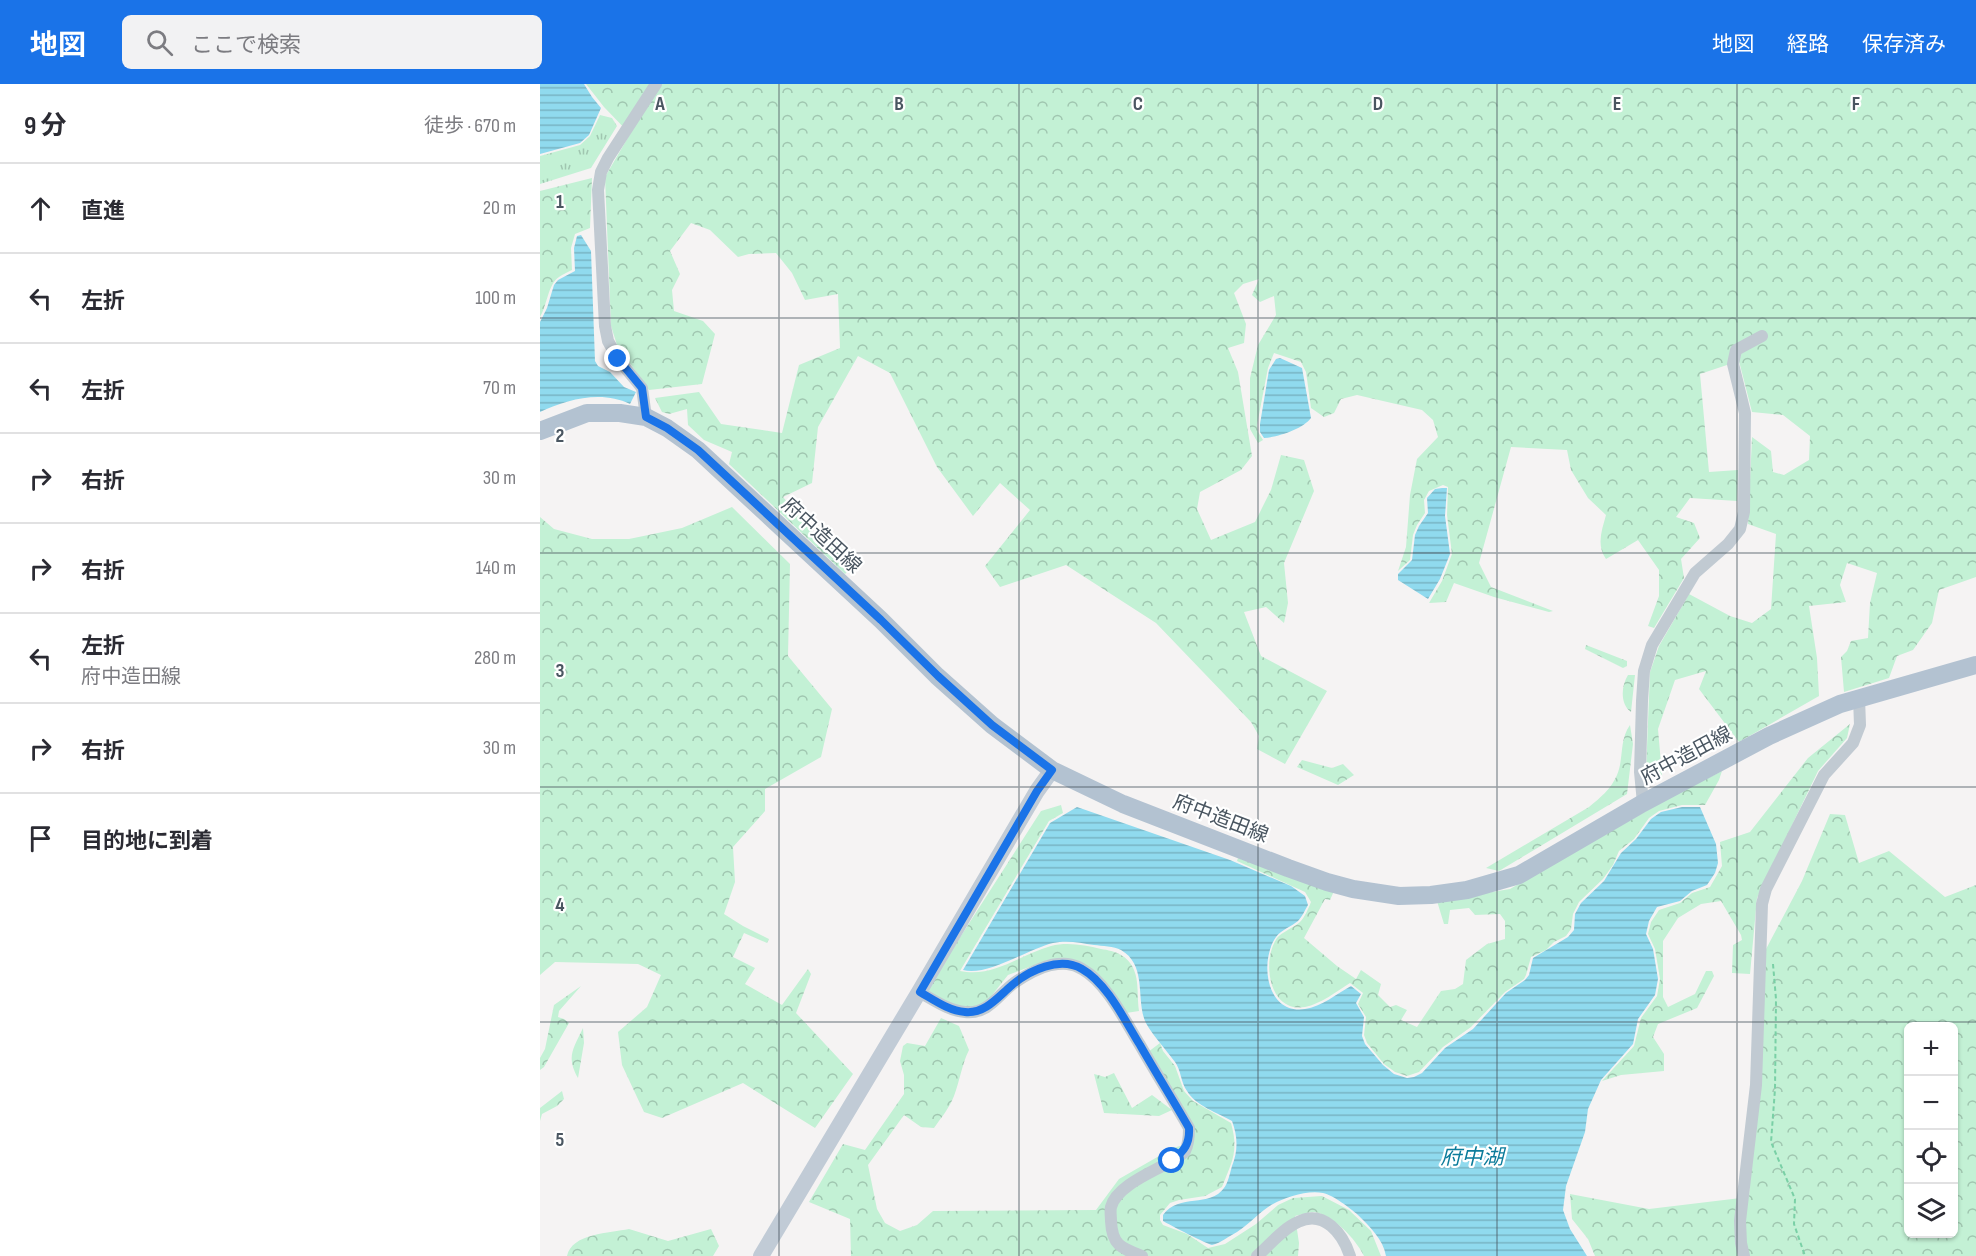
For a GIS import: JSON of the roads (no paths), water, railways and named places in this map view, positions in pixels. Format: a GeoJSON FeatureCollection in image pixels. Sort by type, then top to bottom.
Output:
{"type":"FeatureCollection","features":[{"type":"Feature","properties":{"kind":"main road","name":"府中造田線"},"geometry":{"type":"LineString","coordinates":[[540,431],[587,413],[620,413],[646,417],[667,428],[698,450],[992,725],[1052,770],[1123,804],[1308,875],[1353,889],[1399,896],[1431,895],[1467,890],[1519,875],[1643,803],[1769,736],[1840,704],[1976,665]]}},
{"type":"Feature","properties":{"kind":"street"},"geometry":{"type":"LineString","coordinates":[[646,417],[642,388],[618,359],[608,341],[605,326],[598,190],[601,172],[608,158],[656,84]]}},
{"type":"Feature","properties":{"kind":"street"},"geometry":{"type":"LineString","coordinates":[[1643,803],[1640,772],[1644,670],[1652,645],[1695,573],[1728,544],[1740,529],[1744,512],[1746,478],[1745,413],[1732,364],[1736,350],[1762,336]]}},
{"type":"Feature","properties":{"kind":"street"},"geometry":{"type":"LineString","coordinates":[[1744,1256],[1740,1221],[1756,1084],[1762,904],[1766,890],[1824,775],[1853,743],[1860,725],[1859,698]]}},
{"type":"Feature","properties":{"kind":"street"},"geometry":{"type":"LineString","coordinates":[[761,1256],[920,992],[1037,791],[1052,770]]}},
{"type":"Feature","properties":{"kind":"street"},"geometry":{"type":"LineString","coordinates":[[920,992],[945,1006],[967,1013],[981,1011],[1012,984],[1044,967],[1062,963],[1071,964],[1083,969],[1096,980],[1115,1004],[1189,1128],[1190,1137],[1185,1151],[1126,1187],[1111,1207],[1111,1232],[1114,1239],[1119,1246],[1142,1256]]}},
{"type":"Feature","properties":{"kind":"street"},"geometry":{"type":"LineString","coordinates":[[1257,1256],[1289,1227],[1309,1219],[1323,1221],[1335,1228],[1342,1236],[1350,1256]]}},
{"type":"Feature","properties":{"kind":"water"},"geometry":{"type":"Polygon","coordinates":[[[540,84],[584,84],[601,108],[589,135],[580,143],[540,154],[540,84]]]}},
{"type":"Feature","properties":{"kind":"water"},"geometry":{"type":"Polygon","coordinates":[[[581,235],[591,251],[595,361],[598,366],[610,372],[624,387],[636,392],[630,404],[596,397],[573,400],[540,412],[540,322],[554,285],[558,280],[575,271],[574,248],[577,236],[581,235]]]}},
{"type":"Feature","properties":{"kind":"water"},"geometry":{"type":"Polygon","coordinates":[[[1280,358],[1302,368],[1311,418],[1290,432],[1264,438],[1260,432],[1260,424],[1269,370],[1276,359],[1280,358]]]}},
{"type":"Feature","properties":{"kind":"water"},"geometry":{"type":"Polygon","coordinates":[[[1447,488],[1445,516],[1450,554],[1440,579],[1428,599],[1398,580],[1398,574],[1412,560],[1415,535],[1428,513],[1427,498],[1435,489],[1447,488]]]}},
{"type":"Feature","properties":{"kind":"water","name":"府中湖"},"geometry":{"type":"Polygon","coordinates":[[[1077,807],[1230,860],[1291,886],[1305,896],[1308,905],[1301,918],[1278,935],[1271,947],[1267,972],[1274,995],[1282,1004],[1292,1009],[1305,1009],[1323,1003],[1351,986],[1361,994],[1356,1003],[1364,1017],[1362,1036],[1365,1044],[1394,1074],[1407,1078],[1422,1073],[1445,1048],[1473,1029],[1506,993],[1525,980],[1529,975],[1533,958],[1568,937],[1574,930],[1575,914],[1581,903],[1604,881],[1621,853],[1636,839],[1651,819],[1661,812],[1682,807],[1700,807],[1716,844],[1718,863],[1715,873],[1707,885],[1692,891],[1680,901],[1657,907],[1649,921],[1646,934],[1653,949],[1658,979],[1655,995],[1638,1019],[1633,1044],[1601,1080],[1588,1109],[1585,1132],[1566,1186],[1563,1210],[1570,1229],[1587,1256],[1386,1256],[1379,1239],[1358,1215],[1332,1196],[1317,1192],[1297,1195],[1273,1204],[1237,1232],[1212,1245],[1163,1221],[1163,1215],[1177,1204],[1211,1198],[1224,1188],[1235,1155],[1236,1138],[1232,1121],[1202,1105],[1191,1096],[1185,1088],[1177,1065],[1147,1025],[1142,1012],[1138,973],[1129,956],[1111,947],[1058,942],[983,970],[963,970],[1050,823],[1077,807]]]}}]}
